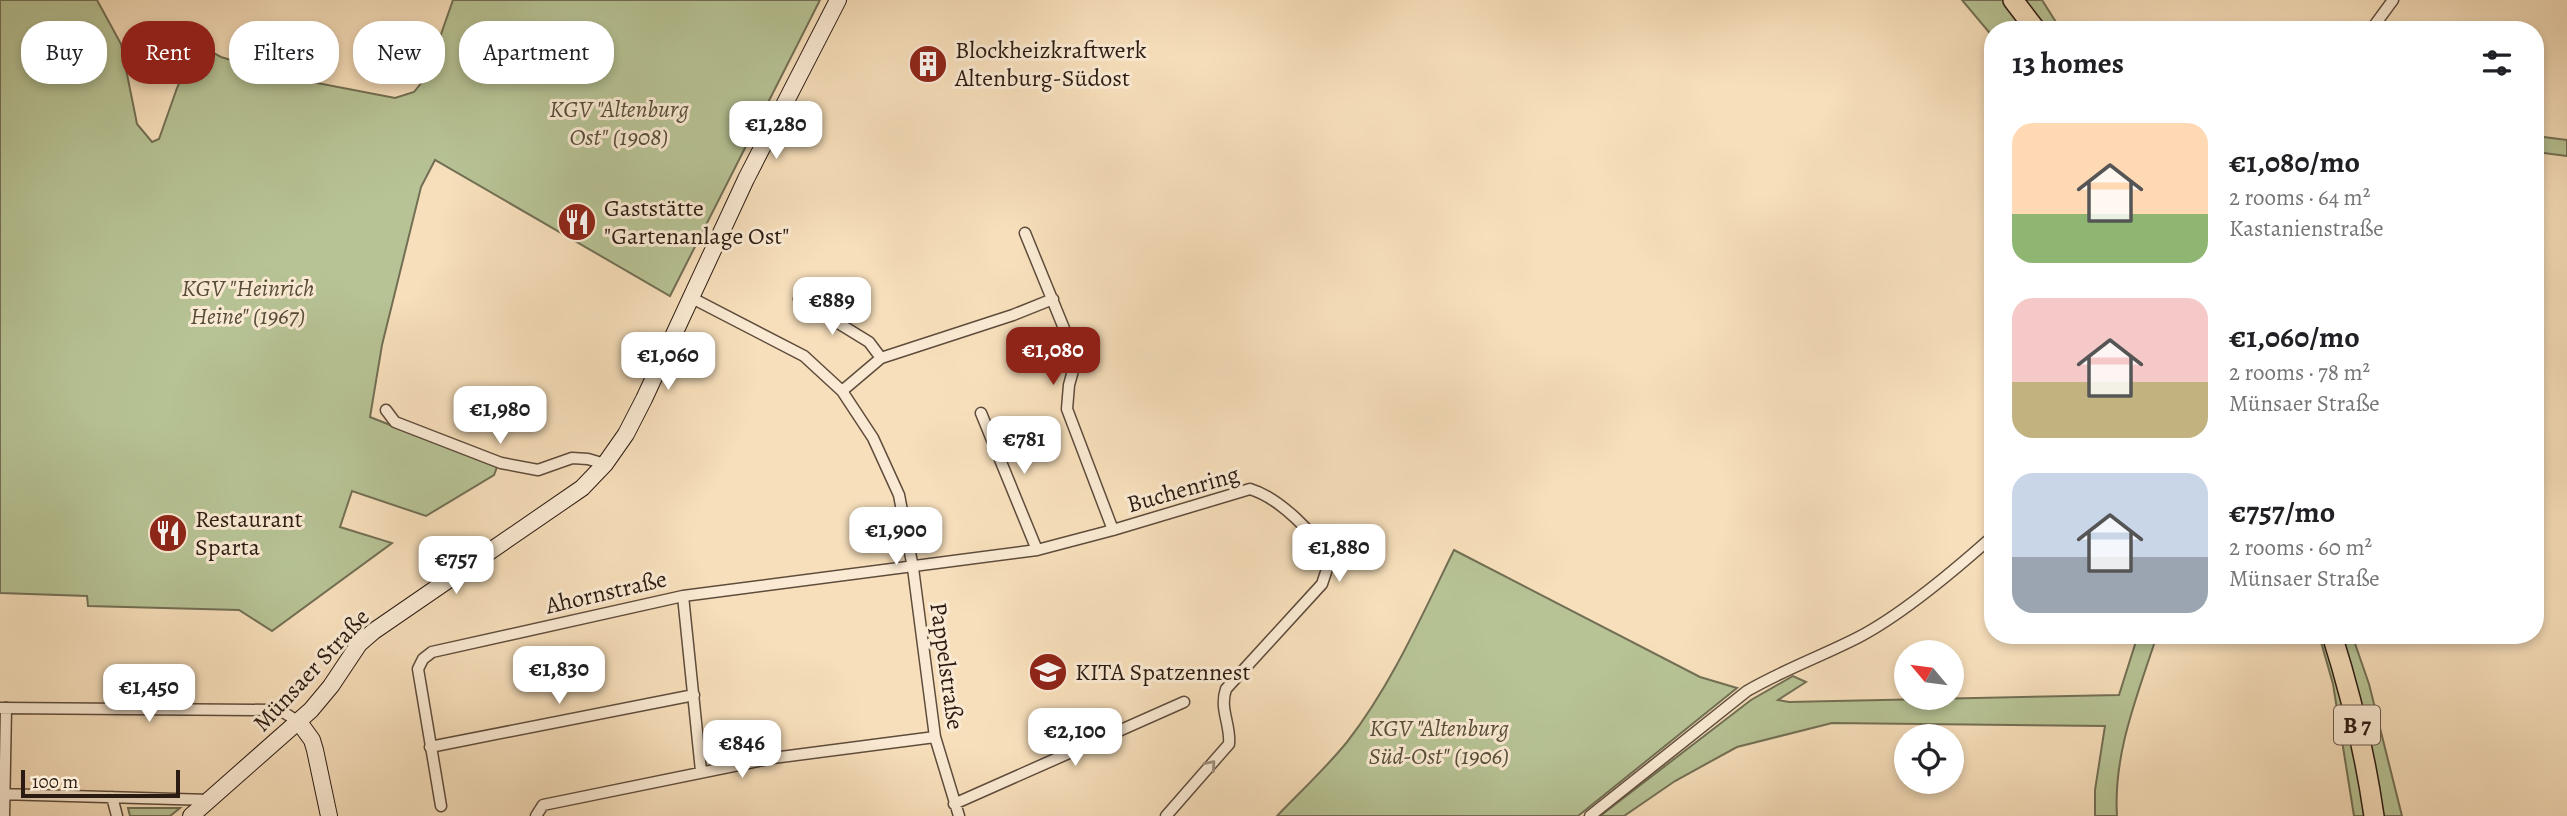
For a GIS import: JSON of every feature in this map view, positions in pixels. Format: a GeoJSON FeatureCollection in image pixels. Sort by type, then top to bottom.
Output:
{"type":"FeatureCollection","features":[{"type":"Feature","properties":{"kind":"highway"},"geometry":{"type":"LineString","coordinates":[[2013,0],[2029,21]]}},
{"type":"Feature","properties":{"kind":"highway","name":"B 7"},"geometry":{"type":"LineString","coordinates":[[2335,644],[2346,678],[2365,761],[2374,816]]}},
{"type":"Feature","properties":{"kind":"street","name":"Münsaer Straße"},"geometry":{"type":"LineString","coordinates":[[191,816],[299,722],[324,696],[359,644],[401,611],[554,509],[582,488],[605,464],[644,399],[770,131],[838,0]]}},
{"type":"Feature","properties":{"kind":"street"},"geometry":{"type":"LineString","coordinates":[[2378,21],[2393,0]]}},
{"type":"Feature","properties":{"kind":"street"},"geometry":{"type":"LineString","coordinates":[[1025,233],[1072,348],[1074,367],[1067,409],[1114,530]]}},
{"type":"Feature","properties":{"kind":"street","name":"Pappelstraße"},"geometry":{"type":"LineString","coordinates":[[690,297],[804,356],[842,391],[873,438],[899,495],[913,568],[935,737],[959,816]]}},
{"type":"Feature","properties":{"kind":"street"},"geometry":{"type":"LineString","coordinates":[[799,299],[869,342],[881,358]]}},
{"type":"Feature","properties":{"kind":"street"},"geometry":{"type":"LineString","coordinates":[[842,391],[881,358],[1013,315],[1053,299]]}},
{"type":"Feature","properties":{"kind":"street"},"geometry":{"type":"LineString","coordinates":[[386,410],[394,422],[500,463],[538,470],[572,458],[605,464]]}},
{"type":"Feature","properties":{"kind":"street"},"geometry":{"type":"LineString","coordinates":[[981,413],[1037,550]]}},
{"type":"Feature","properties":{"kind":"street","name":"Buchenring"},"geometry":{"type":"LineString","coordinates":[[913,568],[1037,550],[1250,489],[1265,493],[1320,544],[1330,560],[1322,584],[1226,689],[1223,716],[1230,734],[1229,744],[1166,816]]}},
{"type":"Feature","properties":{"kind":"street"},"geometry":{"type":"LineString","coordinates":[[1590,816],[1747,691],[1861,636],[1984,543]]}},
{"type":"Feature","properties":{"kind":"street","name":"Ahornstraße"},"geometry":{"type":"LineString","coordinates":[[441,806],[418,670],[432,652],[683,596],[913,568]]}},
{"type":"Feature","properties":{"kind":"street","name":"Ahornstraße"},"geometry":{"type":"LineString","coordinates":[[683,596],[701,771]]}},
{"type":"Feature","properties":{"kind":"street"},"geometry":{"type":"LineString","coordinates":[[430,747],[694,695]]}},
{"type":"Feature","properties":{"kind":"street"},"geometry":{"type":"LineString","coordinates":[[954,804],[1184,702]]}},
{"type":"Feature","properties":{"kind":"street"},"geometry":{"type":"LineString","coordinates":[[4,816],[3,708],[283,712],[299,722],[312,740],[329,816]]}},
{"type":"Feature","properties":{"kind":"street"},"geometry":{"type":"LineString","coordinates":[[536,816],[542,805],[701,771],[773,758],[935,737]]}},
{"type":"Feature","properties":{"kind":"street"},"geometry":{"type":"LineString","coordinates":[[2,794],[210,800]]}},
{"type":"Feature","properties":{"kind":"street"},"geometry":{"type":"LineString","coordinates":[[111,797],[117,816]]}},
{"type":"Feature","properties":{"kind":"green space"},"geometry":{"type":"Polygon","coordinates":[[[0,0],[97,0],[121,44],[121,84],[129,84],[137,124],[152,142],[159,139],[179,84],[215,84],[215,54],[229,59],[229,84],[322,84],[395,98],[414,92],[420,84],[445,84],[445,23],[453,0],[820,0],[670,296],[435,160],[421,187],[382,345],[370,417],[497,467],[494,475],[426,516],[352,491],[340,527],[392,543],[272,631],[239,610],[88,606],[87,596],[0,593],[0,0]]]}},
{"type":"Feature","properties":{"kind":"green space"},"geometry":{"type":"Polygon","coordinates":[[[1962,0],[2003,0],[2019,21],[1984,21],[1984,26],[1962,0]]]}},
{"type":"Feature","properties":{"kind":"green space"},"geometry":{"type":"Polygon","coordinates":[[[2023,0],[2042,0],[2055,21],[2039,21],[2023,0]]]}},
{"type":"Feature","properties":{"kind":"green space"},"geometry":{"type":"Polygon","coordinates":[[[2544,137],[2567,140],[2567,156],[2544,153],[2544,137]]]}},
{"type":"Feature","properties":{"kind":"green space","name":"KGV \"Altenburg Süd-Ost\" (1906)"},"geometry":{"type":"Polygon","coordinates":[[[1454,550],[1700,677],[1737,688],[1578,816],[1277,816],[1330,761],[1363,720],[1405,649],[1454,550]]]}},
{"type":"Feature","properties":{"kind":"green space"},"geometry":{"type":"Polygon","coordinates":[[[2135,644],[2154,644],[2123,747],[2117,816],[2095,816],[2095,790],[2105,726],[1832,723],[1737,747],[1675,781],[1624,816],[1600,816],[1751,700],[1793,676],[1806,682],[1778,700],[1894,700],[1894,710],[1964,710],[1964,698],[2119,695],[2135,644]]]}},
{"type":"Feature","properties":{"kind":"green space"},"geometry":{"type":"Polygon","coordinates":[[[2322,644],[2355,644],[2369,684],[2402,816],[2354,816],[2333,684],[2322,644]]]}},
{"type":"Feature","properties":{"kind":"green space"},"geometry":{"type":"Polygon","coordinates":[[[128,808],[180,808],[170,816],[130,816],[128,808]]]}},
{"type":"Feature","properties":{"kind":"place","name":"Blockheizkraftwerk Altenburg-Südost"},"geometry":{"type":"Point","coordinates":[928,64]}},
{"type":"Feature","properties":{"kind":"place","name":"Gaststätte \"Gartenanlage Ost\""},"geometry":{"type":"Point","coordinates":[577,222]}},
{"type":"Feature","properties":{"kind":"place","name":"Restaurant Sparta"},"geometry":{"type":"Point","coordinates":[168,533]}},
{"type":"Feature","properties":{"kind":"place","name":"KITA Spatzennest"},"geometry":{"type":"Point","coordinates":[1048,672]}},
{"type":"Feature","properties":{"kind":"park label","name":"KGV \"Altenburg Ost\" (1908)"},"geometry":{"type":"Point","coordinates":[619,123]}},
{"type":"Feature","properties":{"kind":"park label","name":"KGV \"Heinrich Heine\" (1967)"},"geometry":{"type":"Point","coordinates":[248,302]}}]}
